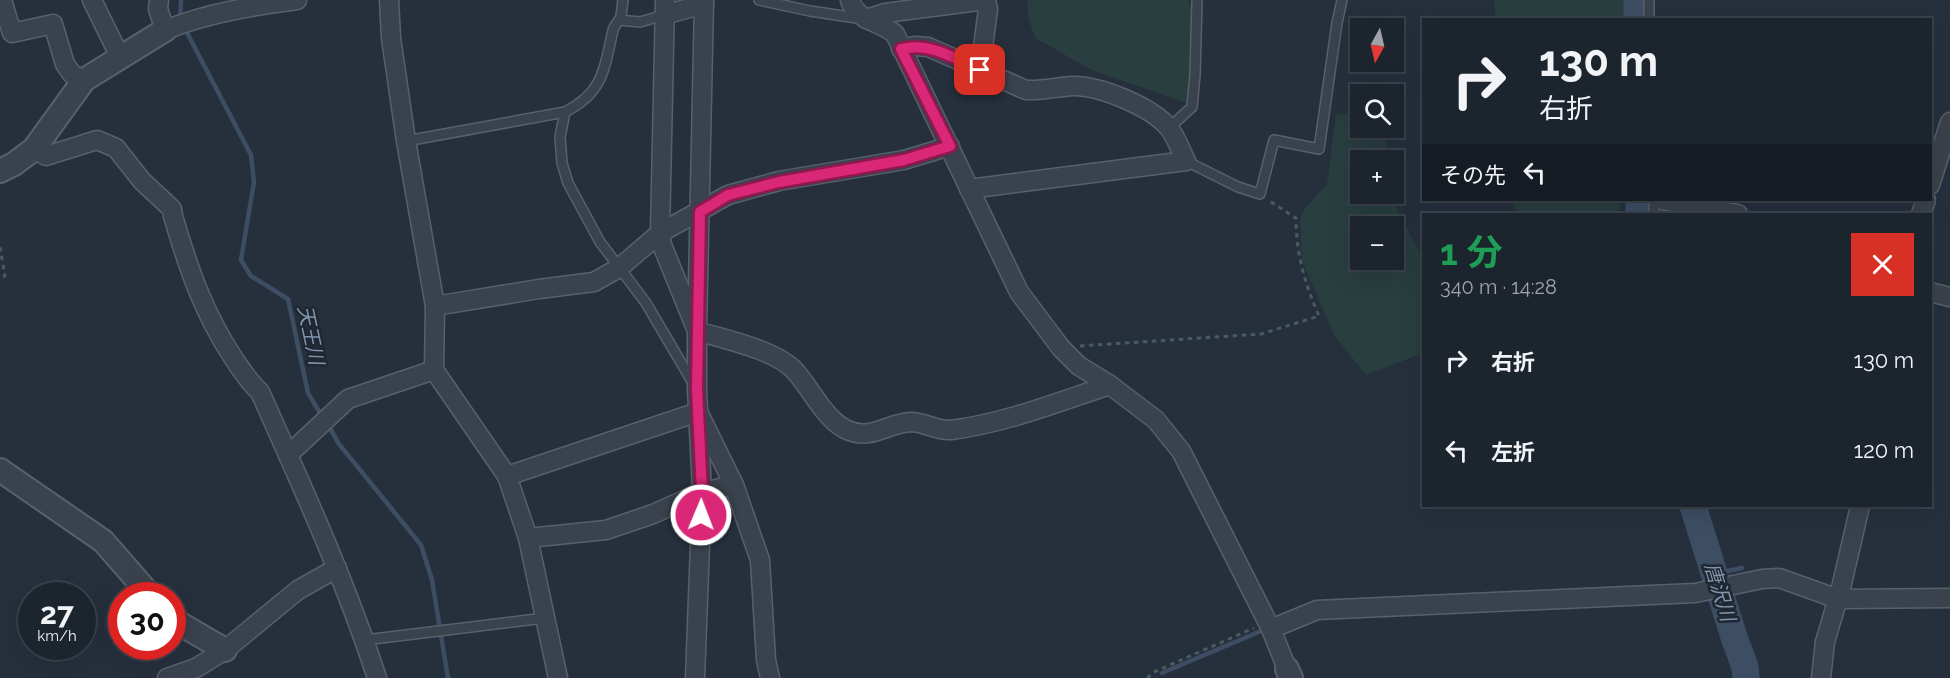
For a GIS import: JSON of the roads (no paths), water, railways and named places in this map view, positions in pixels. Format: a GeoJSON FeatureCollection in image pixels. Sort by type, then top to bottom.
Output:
{"type":"FeatureCollection","features":[{"type":"Feature","properties":{"kind":"street"},"geometry":{"type":"LineString","coordinates":[[2,0],[12,33],[53,24],[65,64],[72,75],[84,80]]}},
{"type":"Feature","properties":{"kind":"street"},"geometry":{"type":"LineString","coordinates":[[92,0],[120,57]]}},
{"type":"Feature","properties":{"kind":"street"},"geometry":{"type":"LineString","coordinates":[[159,0],[158,9],[165,30]]}},
{"type":"Feature","properties":{"kind":"street"},"geometry":{"type":"LineString","coordinates":[[0,171],[15,164],[34,149],[84,80],[165,30],[192,20],[267,2],[297,0]]}},
{"type":"Feature","properties":{"kind":"street"},"geometry":{"type":"LineString","coordinates":[[389,0],[391,38],[406,141],[435,306],[434,370],[507,476],[528,538],[558,678]]}},
{"type":"Feature","properties":{"kind":"street"},"geometry":{"type":"LineString","coordinates":[[850,0],[855,11],[866,19],[887,27],[895,34],[1019,292],[1060,348],[1079,366],[1110,385],[1156,420],[1181,451],[1264,628],[1289,673]]}},
{"type":"Feature","properties":{"kind":"street"},"geometry":{"type":"LineString","coordinates":[[866,19],[885,13],[986,0],[988,9],[980,70]]}},
{"type":"Feature","properties":{"kind":"street"},"geometry":{"type":"LineString","coordinates":[[695,678],[702,492],[697,389],[697,331],[704,2],[665,7],[660,232],[662,245],[697,331]]}},
{"type":"Feature","properties":{"kind":"street"},"geometry":{"type":"LineString","coordinates":[[901,49],[915,46],[928,47],[1026,90],[1041,91],[1074,86],[1092,88],[1140,105],[1169,128],[1186,161],[969,189]]}},
{"type":"Feature","properties":{"kind":"street"},"geometry":{"type":"LineString","coordinates":[[1932,179],[1950,122]]}},
{"type":"Feature","properties":{"kind":"street"},"geometry":{"type":"LineString","coordinates":[[34,149],[46,156],[97,141],[116,148],[142,181],[172,209],[172,216],[202,304],[220,338],[248,380],[260,392],[337,568],[377,678]]}},
{"type":"Feature","properties":{"kind":"street"},"geometry":{"type":"LineString","coordinates":[[435,306],[594,282],[619,268],[660,232],[728,195],[779,182],[904,160],[950,146]]}},
{"type":"Feature","properties":{"kind":"street"},"geometry":{"type":"LineString","coordinates":[[1667,201],[1733,213]]}},
{"type":"Feature","properties":{"kind":"street"},"geometry":{"type":"LineString","coordinates":[[1932,292],[1950,297]]}},
{"type":"Feature","properties":{"kind":"street"},"geometry":{"type":"LineString","coordinates":[[697,331],[778,357],[794,370],[834,421],[843,428],[862,434],[871,434],[912,422],[943,430],[995,421],[1110,385]]}},
{"type":"Feature","properties":{"kind":"street"},"geometry":{"type":"LineString","coordinates":[[288,455],[348,399],[434,370]]}},
{"type":"Feature","properties":{"kind":"street"},"geometry":{"type":"LineString","coordinates":[[507,476],[698,412]]}},
{"type":"Feature","properties":{"kind":"street"},"geometry":{"type":"LineString","coordinates":[[698,412],[735,485],[760,560],[766,660],[770,678]]}},
{"type":"Feature","properties":{"kind":"street"},"geometry":{"type":"LineString","coordinates":[[5,480],[103,541],[140,582]]}},
{"type":"Feature","properties":{"kind":"street"},"geometry":{"type":"LineString","coordinates":[[528,538],[606,530],[653,514],[702,492],[735,485]]}},
{"type":"Feature","properties":{"kind":"street"},"geometry":{"type":"LineString","coordinates":[[1821,678],[1825,642],[1838,599],[1860,507]]}},
{"type":"Feature","properties":{"kind":"street"},"geometry":{"type":"LineString","coordinates":[[167,678],[204,671],[225,650],[298,590],[337,568]]}},
{"type":"Feature","properties":{"kind":"street"},"geometry":{"type":"LineString","coordinates":[[1264,628],[1317,610],[1695,593],[1745,582],[1779,578],[1838,599],[1950,598]]}},
{"type":"Feature","properties":{"kind":"street"},"geometry":{"type":"LineString","coordinates":[[186,627],[225,650]]}},
{"type":"Feature","properties":{"kind":"lane"},"geometry":{"type":"LineString","coordinates":[[406,141],[565,112],[586,97],[596,86],[605,70],[613,26],[619,20],[623,0]]}},
{"type":"Feature","properties":{"kind":"lane"},"geometry":{"type":"LineString","coordinates":[[759,0],[810,11],[866,19]]}},
{"type":"Feature","properties":{"kind":"lane"},"geometry":{"type":"LineString","coordinates":[[1169,128],[1192,107],[1197,0]]}},
{"type":"Feature","properties":{"kind":"lane"},"geometry":{"type":"LineString","coordinates":[[1186,161],[1239,188],[1260,194],[1274,140],[1319,149],[1342,0]]}},
{"type":"Feature","properties":{"kind":"lane"},"geometry":{"type":"LineString","coordinates":[[1649,0],[1649,18]]}},
{"type":"Feature","properties":{"kind":"lane"},"geometry":{"type":"LineString","coordinates":[[619,20],[640,22],[665,7]]}},
{"type":"Feature","properties":{"kind":"lane"},"geometry":{"type":"LineString","coordinates":[[565,112],[560,136],[562,163],[568,183],[600,242],[646,303],[697,389]]}},
{"type":"Feature","properties":{"kind":"lane"},"geometry":{"type":"LineString","coordinates":[[365,640],[545,618]]}},
{"type":"Feature","properties":{"kind":"waterway","name":"天王川"},"geometry":{"type":"LineString","coordinates":[[180,19],[181,0]]}},
{"type":"Feature","properties":{"kind":"waterway","name":"唐沢川"},"geometry":{"type":"LineString","coordinates":[[1637,0],[1637,18]]}},
{"type":"Feature","properties":{"kind":"waterway","name":"天王川"},"geometry":{"type":"LineString","coordinates":[[184,27],[251,155],[254,182],[241,260],[251,276],[288,299],[308,393],[323,418]]}},
{"type":"Feature","properties":{"kind":"waterway","name":"唐沢川"},"geometry":{"type":"LineString","coordinates":[[1639,201],[1639,213]]}},
{"type":"Feature","properties":{"kind":"waterway","name":"天王川"},"geometry":{"type":"LineString","coordinates":[[328,425],[339,444],[421,545],[432,580],[448,678]]}},
{"type":"Feature","properties":{"kind":"waterway","name":"唐沢川"},"geometry":{"type":"LineString","coordinates":[[1693,507],[1745,667],[1746,678]]}},
{"type":"Feature","properties":{"kind":"waterway"},"geometry":{"type":"LineString","coordinates":[[1704,576],[1742,568]]}},
{"type":"Feature","properties":{"kind":"waterway"},"geometry":{"type":"LineString","coordinates":[[1162,673],[1261,631]]}}]}
